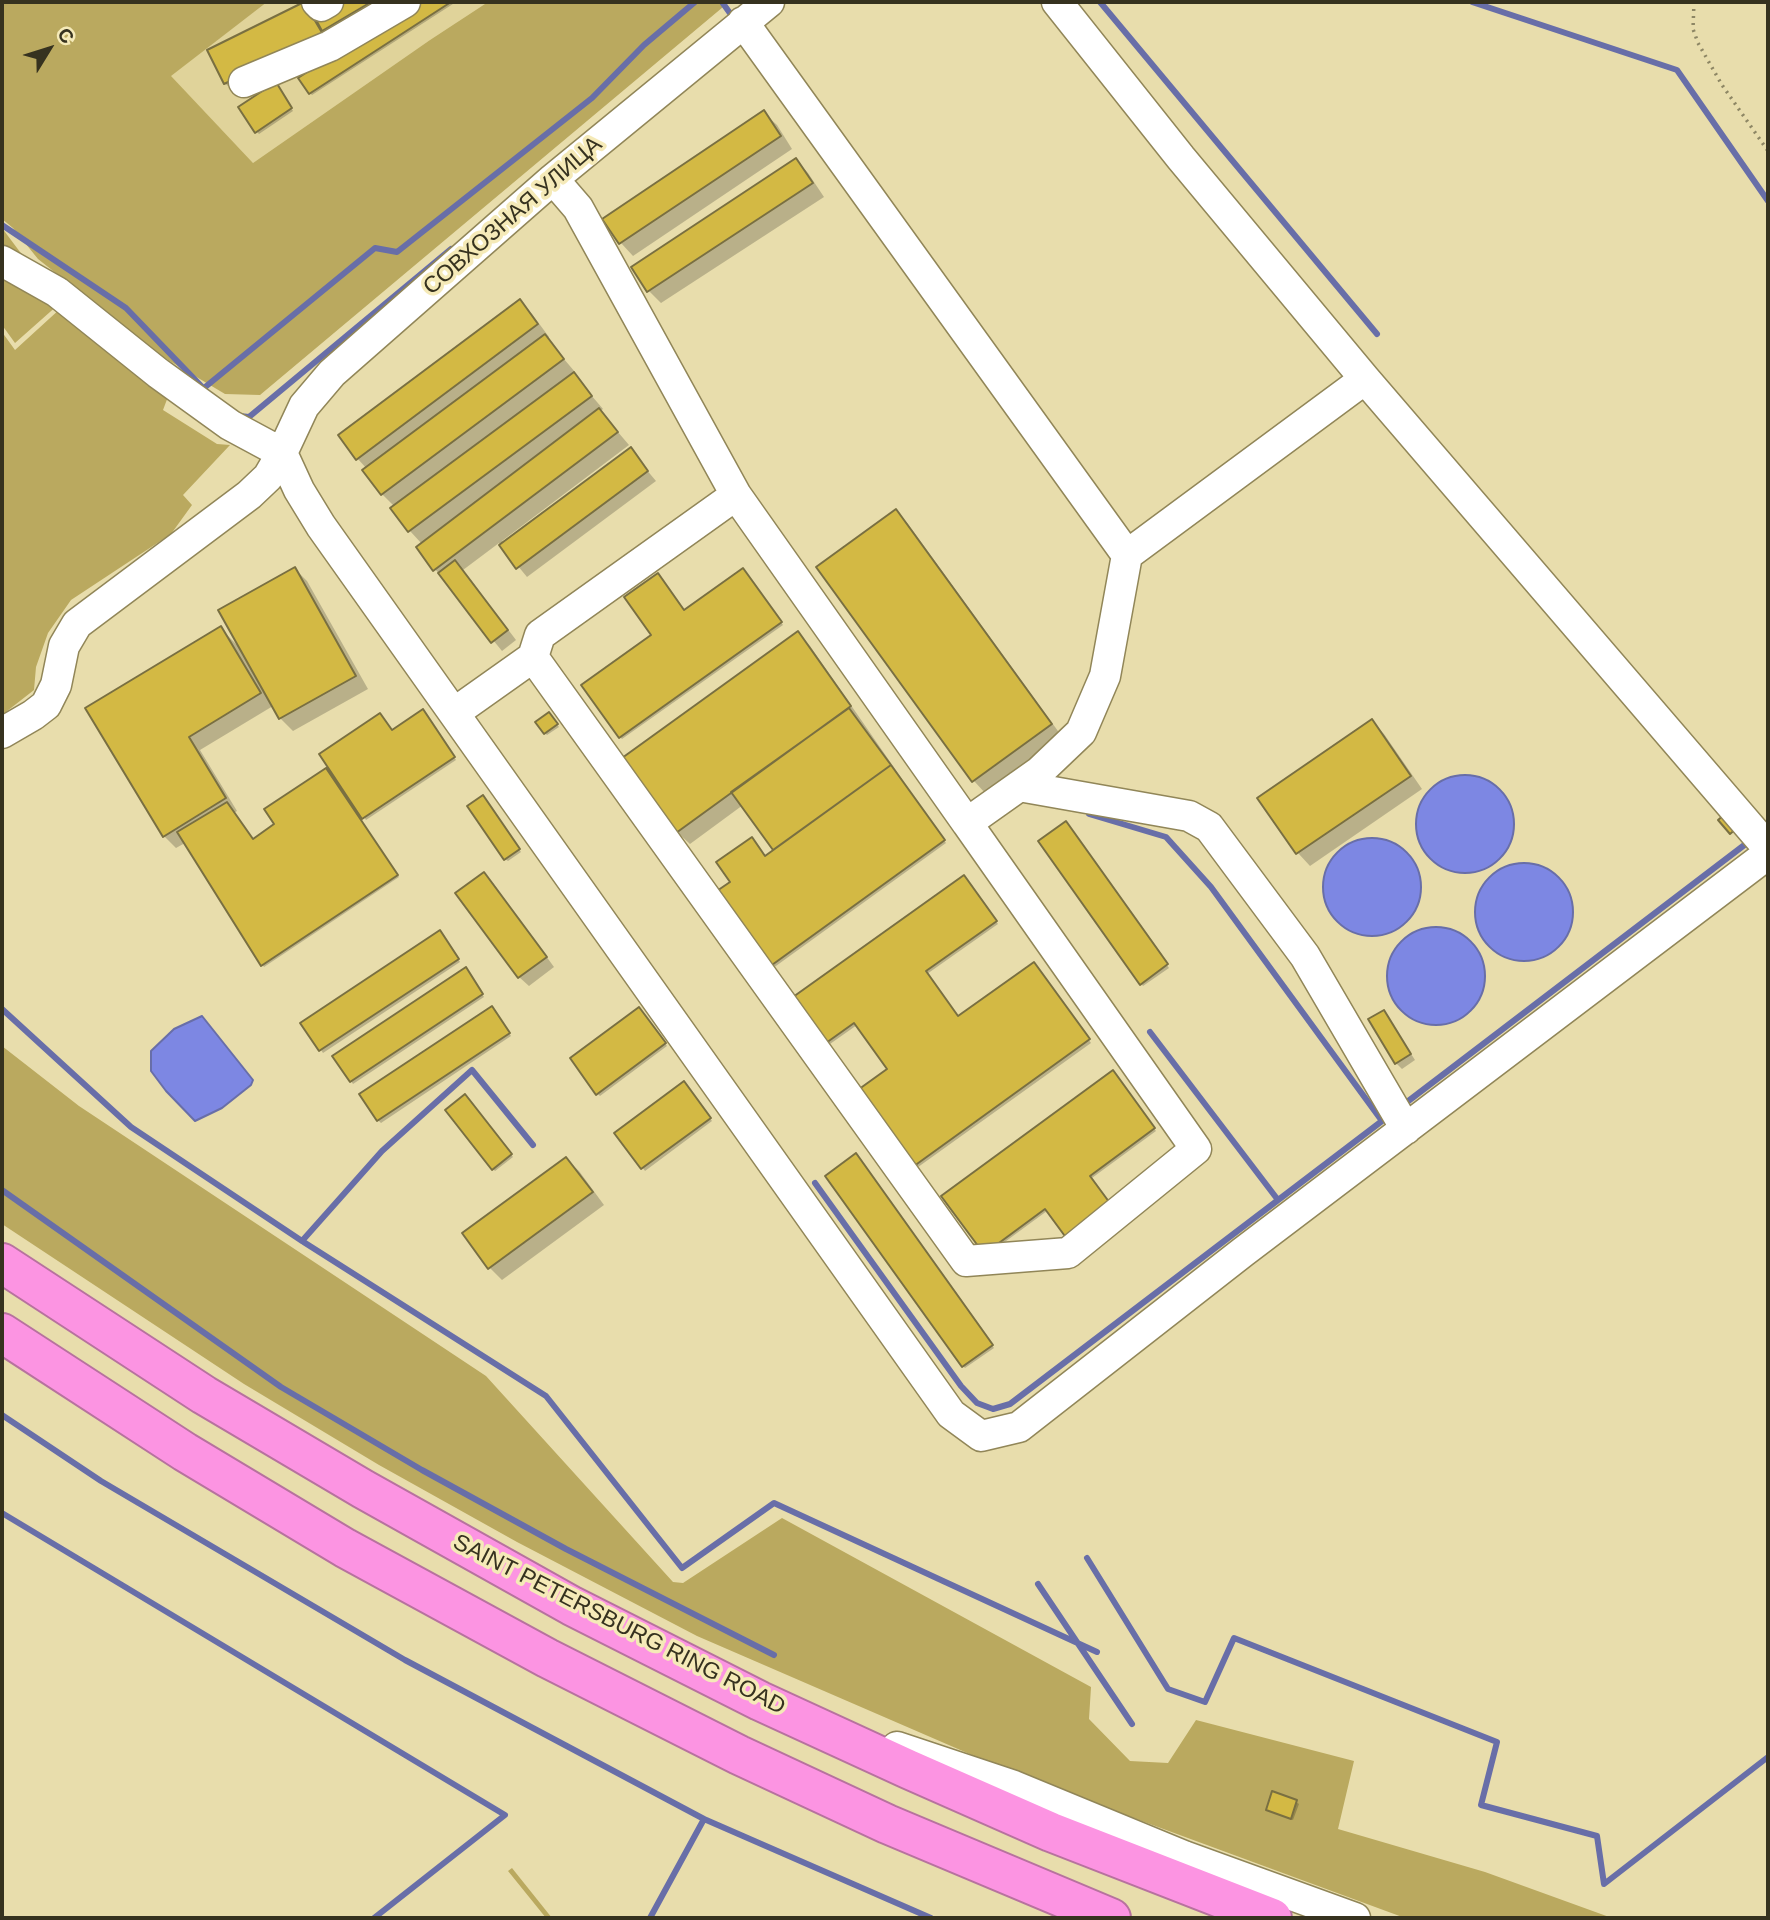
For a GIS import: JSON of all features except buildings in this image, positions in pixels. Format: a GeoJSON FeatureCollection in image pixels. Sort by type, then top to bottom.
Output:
{"type":"FeatureCollection","features":[{"type":"Feature","properties":{"kind":"highway","name":"SAINT PETERSBURG RING ROAD"},"geometry":{"type":"LineString","coordinates":[[2,1263],[204,1395],[363,1489],[572,1606],[760,1701],[1051,1832],[1272,1918]]}},
{"type":"Feature","properties":{"kind":"highway"},"geometry":{"type":"LineString","coordinates":[[2,1332],[185,1452],[345,1548],[547,1658],[739,1755],[887,1824],[1111,1918]]}},
{"type":"Feature","properties":{"kind":"street"},"geometry":{"type":"LineString","coordinates":[[317,2],[320,6],[328,2]]}},
{"type":"Feature","properties":{"kind":"street"},"geometry":{"type":"LineString","coordinates":[[244,82],[330,46],[405,2]]}},
{"type":"Feature","properties":{"kind":"street","name":"СОВХОЗНАЯ УЛИЦА"},"geometry":{"type":"LineString","coordinates":[[2,733],[46,705],[56,685],[64,646],[77,624],[249,495],[268,477],[304,406],[332,373],[553,179],[769,2]]}},
{"type":"Feature","properties":{"kind":"street"},"geometry":{"type":"LineString","coordinates":[[1057,2],[1181,158],[1365,379],[1768,848]]}},
{"type":"Feature","properties":{"kind":"street"},"geometry":{"type":"LineString","coordinates":[[743,22],[1127,555]]}},
{"type":"Feature","properties":{"kind":"street"},"geometry":{"type":"LineString","coordinates":[[533,657],[966,1261],[1068,1253],[1196,1149],[736,495],[578,208],[553,179]]}},
{"type":"Feature","properties":{"kind":"street"},"geometry":{"type":"LineString","coordinates":[[2,261],[57,292],[158,373],[222,419],[282,453],[299,490],[321,526],[951,1414],[981,1436],[1018,1427],[1768,855]]}},
{"type":"Feature","properties":{"kind":"street"},"geometry":{"type":"LineString","coordinates":[[967,823],[1039,772],[1081,732],[1105,676],[1127,555],[1365,379]]}},
{"type":"Feature","properties":{"kind":"street"},"geometry":{"type":"LineString","coordinates":[[453,713],[533,657],[540,635],[736,495]]}},
{"type":"Feature","properties":{"kind":"street"},"geometry":{"type":"LineString","coordinates":[[1019,786],[1189,816],[1209,827],[1305,956],[1406,1129]]}},
{"type":"Feature","properties":{"kind":"street"},"geometry":{"type":"LineString","coordinates":[[760,1701],[1014,1786],[1184,1856],[1296,1899],[1355,1918]]}},
{"type":"Feature","properties":{"kind":"path"},"geometry":{"type":"LineString","coordinates":[[1694,2],[1693,29],[1698,43],[1722,85],[1768,152]]}},
{"type":"Feature","properties":{"kind":"shaded area"},"geometry":{"type":"Polygon","coordinates":[[[2,2],[267,2],[171,76],[253,163],[488,2],[729,2],[260,395],[225,394],[158,354],[38,259],[13,228],[2,219],[2,2]]]}},
{"type":"Feature","properties":{"kind":"shaded area"},"geometry":{"type":"Polygon","coordinates":[[[267,2],[488,2],[253,163],[170,76],[267,2]]]}},
{"type":"Feature","properties":{"kind":"shaded area"},"geometry":{"type":"Polygon","coordinates":[[[2,228],[59,304],[15,343],[2,325],[2,228]]]}},
{"type":"Feature","properties":{"kind":"shaded area"},"geometry":{"type":"Polygon","coordinates":[[[61,308],[169,394],[163,410],[217,444],[230,445],[183,495],[192,505],[171,534],[71,600],[48,633],[36,667],[34,690],[2,715],[2,332],[15,350],[61,308]]]}},
{"type":"Feature","properties":{"kind":"shaded area"},"geometry":{"type":"Polygon","coordinates":[[[2,1046],[79,1106],[486,1376],[673,1582],[683,1583],[782,1518],[1091,1687],[1089,1719],[1130,1761],[1168,1763],[1196,1720],[1354,1761],[1338,1829],[1485,1872],[1612,1918],[1405,1918],[1025,1778],[697,1636],[517,1542],[379,1465],[244,1384],[2,1224],[2,1046]]]}},
{"type":"Feature","properties":{"kind":"shaded area"},"geometry":{"type":"Polygon","coordinates":[[[512,1868],[552,1918],[546,1918],[508,1871],[512,1868]]]}},
{"type":"Feature","properties":{"kind":"water"},"geometry":{"type":"Polygon","coordinates":[[[1465,775],[1484,779],[1500,789],[1510,805],[1514,824],[1510,843],[1500,859],[1484,869],[1465,873],[1446,869],[1430,859],[1420,843],[1416,824],[1420,805],[1430,789],[1446,779],[1465,775]]]}},
{"type":"Feature","properties":{"kind":"water"},"geometry":{"type":"Polygon","coordinates":[[[1372,838],[1391,842],[1407,852],[1417,868],[1421,887],[1417,906],[1407,922],[1391,932],[1372,936],[1353,932],[1337,922],[1327,906],[1323,887],[1327,868],[1337,852],[1353,842],[1372,838]]]}},
{"type":"Feature","properties":{"kind":"water"},"geometry":{"type":"Polygon","coordinates":[[[1524,863],[1543,866],[1559,877],[1570,893],[1573,912],[1570,931],[1559,947],[1543,958],[1524,961],[1505,958],[1489,947],[1478,931],[1475,912],[1478,893],[1489,877],[1505,866],[1524,863]]]}},
{"type":"Feature","properties":{"kind":"water"},"geometry":{"type":"Polygon","coordinates":[[[1436,927],[1455,930],[1471,941],[1482,957],[1485,976],[1482,995],[1471,1011],[1455,1022],[1436,1025],[1417,1022],[1401,1011],[1390,995],[1387,976],[1390,957],[1401,941],[1417,930],[1436,927]]]}},
{"type":"Feature","properties":{"kind":"water"},"geometry":{"type":"Polygon","coordinates":[[[202,1016],[253,1080],[251,1085],[222,1108],[195,1121],[151,1071],[151,1051],[174,1029],[202,1016]]]}},
{"type":"Feature","properties":{"kind":"waterway"},"geometry":{"type":"LineString","coordinates":[[204,388],[375,248],[397,252],[592,98],[644,45],[695,2]]}},
{"type":"Feature","properties":{"kind":"waterway"},"geometry":{"type":"LineString","coordinates":[[722,2],[732,16]]}},
{"type":"Feature","properties":{"kind":"waterway"},"geometry":{"type":"LineString","coordinates":[[1100,2],[1377,334]]}},
{"type":"Feature","properties":{"kind":"waterway"},"geometry":{"type":"LineString","coordinates":[[1472,2],[1677,70],[1768,201]]}},
{"type":"Feature","properties":{"kind":"waterway"},"geometry":{"type":"LineString","coordinates":[[2,225],[126,308],[207,392]]}},
{"type":"Feature","properties":{"kind":"waterway"},"geometry":{"type":"LineString","coordinates":[[239,416],[249,417],[451,249]]}},
{"type":"Feature","properties":{"kind":"waterway"},"geometry":{"type":"LineString","coordinates":[[815,1183],[961,1386],[977,1403],[993,1409],[1010,1404],[1382,1121],[1211,887],[1166,837],[1089,814]]}},
{"type":"Feature","properties":{"kind":"waterway"},"geometry":{"type":"LineString","coordinates":[[1407,1102],[1747,843]]}},
{"type":"Feature","properties":{"kind":"waterway"},"geometry":{"type":"LineString","coordinates":[[2,1009],[131,1127],[302,1241],[546,1396],[682,1568],[774,1503],[1097,1652]]}},
{"type":"Feature","properties":{"kind":"waterway"},"geometry":{"type":"LineString","coordinates":[[1150,1032],[1278,1200]]}},
{"type":"Feature","properties":{"kind":"waterway"},"geometry":{"type":"LineString","coordinates":[[302,1241],[382,1151],[472,1070],[533,1145]]}},
{"type":"Feature","properties":{"kind":"waterway"},"geometry":{"type":"LineString","coordinates":[[2,1190],[281,1387],[422,1470],[566,1549],[774,1655]]}},
{"type":"Feature","properties":{"kind":"waterway"},"geometry":{"type":"LineString","coordinates":[[2,1415],[101,1481],[405,1660],[704,1819],[931,1918]]}},
{"type":"Feature","properties":{"kind":"waterway"},"geometry":{"type":"LineString","coordinates":[[2,1513],[505,1815],[374,1918]]}},
{"type":"Feature","properties":{"kind":"waterway"},"geometry":{"type":"LineString","coordinates":[[1087,1558],[1168,1689],[1205,1702],[1234,1638],[1497,1742],[1481,1805],[1597,1836],[1604,1884],[1768,1757]]}},
{"type":"Feature","properties":{"kind":"waterway"},"geometry":{"type":"LineString","coordinates":[[1038,1584],[1132,1724]]}},
{"type":"Feature","properties":{"kind":"waterway"},"geometry":{"type":"LineString","coordinates":[[650,1918],[704,1819]]}}]}
